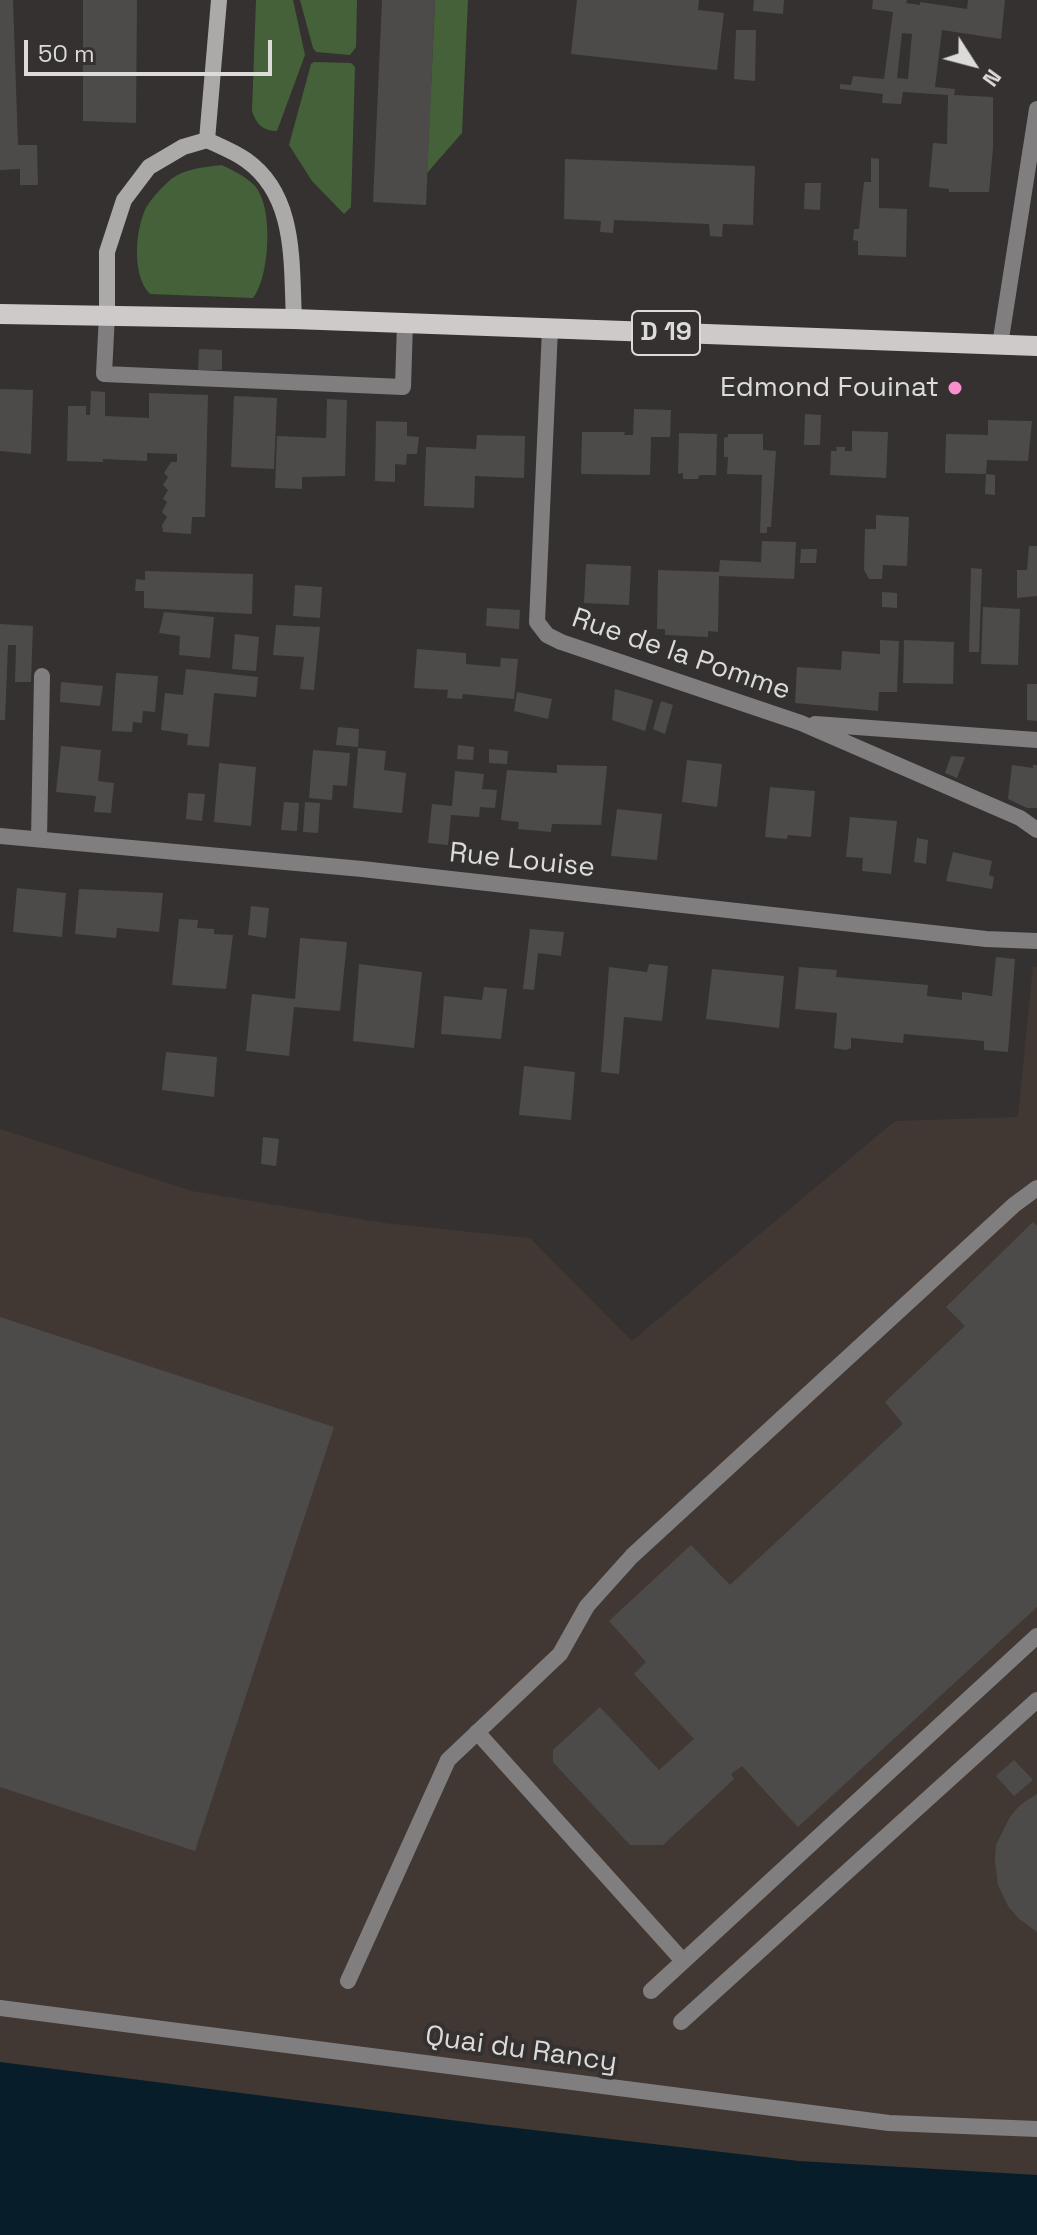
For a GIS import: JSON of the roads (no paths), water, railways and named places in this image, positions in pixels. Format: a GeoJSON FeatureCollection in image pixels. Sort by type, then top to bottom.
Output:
{"type":"FeatureCollection","features":[{"type":"Feature","properties":{"kind":"main road","name":"D 19"},"geometry":{"type":"LineString","coordinates":[[0,314],[294,319],[1037,346]]}},
{"type":"Feature","properties":{"kind":"street"},"geometry":{"type":"LineString","coordinates":[[207,140],[219,0]]}},
{"type":"Feature","properties":{"kind":"street"},"geometry":{"type":"LineString","coordinates":[[1000,345],[1037,109]]}},
{"type":"Feature","properties":{"kind":"street"},"geometry":{"type":"LineString","coordinates":[[294,319],[287,220],[273,187],[246,160],[207,140],[183,147],[149,167],[124,200],[107,252],[104,374],[403,387],[405,323]]}},
{"type":"Feature","properties":{"kind":"street","name":"Rue de la Pomme"},"geometry":{"type":"LineString","coordinates":[[550,329],[537,622],[547,635],[801,723],[1020,818],[1037,830]]}},
{"type":"Feature","properties":{"kind":"street"},"geometry":{"type":"LineString","coordinates":[[39,839],[42,676]]}},
{"type":"Feature","properties":{"kind":"street"},"geometry":{"type":"LineString","coordinates":[[801,723],[1037,740]]}},
{"type":"Feature","properties":{"kind":"street","name":"Rue Louise"},"geometry":{"type":"LineString","coordinates":[[0,836],[362,869],[986,939],[1037,941]]}},
{"type":"Feature","properties":{"kind":"street"},"geometry":{"type":"LineString","coordinates":[[348,1981],[448,1760],[560,1654],[587,1606],[632,1556],[1014,1205],[1037,1188]]}},
{"type":"Feature","properties":{"kind":"street"},"geometry":{"type":"LineString","coordinates":[[651,1991],[1037,1636]]}},
{"type":"Feature","properties":{"kind":"street"},"geometry":{"type":"LineString","coordinates":[[681,2022],[1037,1700]]}},
{"type":"Feature","properties":{"kind":"street"},"geometry":{"type":"LineString","coordinates":[[477,1732],[683,1961]]}},
{"type":"Feature","properties":{"kind":"street","name":"Quai du Rancy"},"geometry":{"type":"LineString","coordinates":[[0,2008],[889,2123],[1037,2129]]}},
{"type":"Feature","properties":{"kind":"water"},"geometry":{"type":"Polygon","coordinates":[[[0,2062],[799,2161],[1037,2175],[1037,2235],[0,2235],[0,2062]]]}},
{"type":"Feature","properties":{"kind":"place","name":"Edmond Fouinat"},"geometry":{"type":"Point","coordinates":[955,388]}}]}
